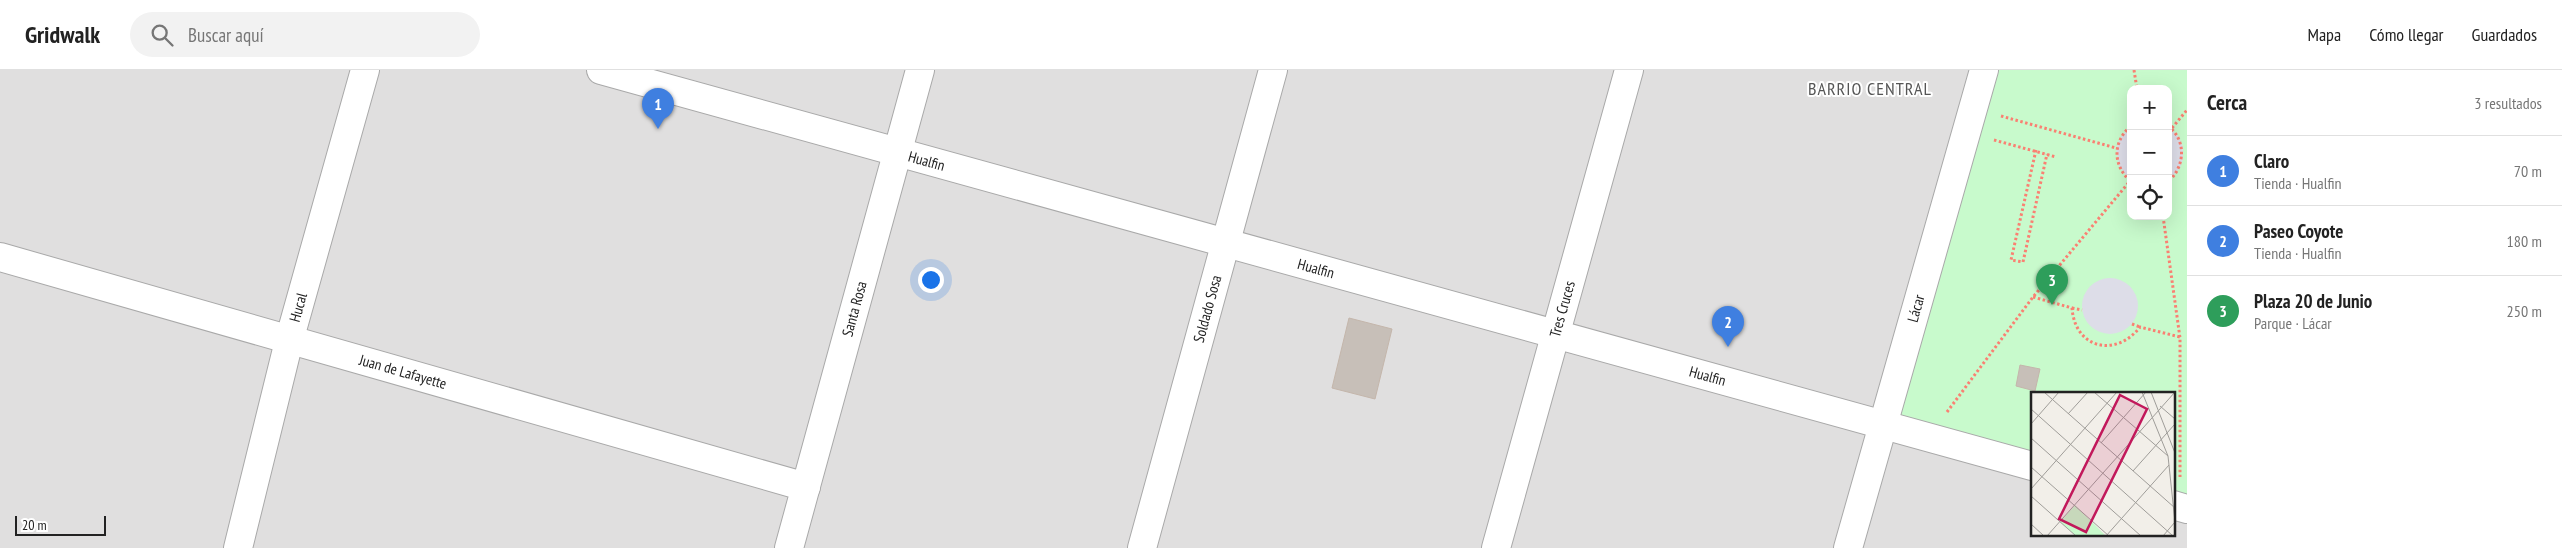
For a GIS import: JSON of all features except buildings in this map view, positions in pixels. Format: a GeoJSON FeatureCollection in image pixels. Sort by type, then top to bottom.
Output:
{"type":"FeatureCollection","features":[{"type":"Feature","properties":{"kind":"street","name":"Hucal"},"geometry":{"type":"LineString","coordinates":[[238,548],[289,341],[365,70]]}},
{"type":"Feature","properties":{"kind":"street","name":"Hualfin"},"geometry":{"type":"LineString","coordinates":[[600,70],[898,154],[1227,242],[2031,466]]}},
{"type":"Feature","properties":{"kind":"street","name":"Santa Rosa"},"geometry":{"type":"LineString","coordinates":[[789,548],[920,70]]}},
{"type":"Feature","properties":{"kind":"street","name":"Soldado Sosa"},"geometry":{"type":"LineString","coordinates":[[1142,548],[1273,70]]}},
{"type":"Feature","properties":{"kind":"street","name":"Tres Cruces"},"geometry":{"type":"LineString","coordinates":[[1496,548],[1629,70]]}},
{"type":"Feature","properties":{"kind":"street","name":"Lácar"},"geometry":{"type":"LineString","coordinates":[[1848,548],[1882,423],[1984,70]]}},
{"type":"Feature","properties":{"kind":"street","name":"Juan de Lafayette"},"geometry":{"type":"LineString","coordinates":[[0,258],[806,487]]}},
{"type":"Feature","properties":{"kind":"path"},"geometry":{"type":"LineString","coordinates":[[2134,70],[2136,85]]}},
{"type":"Feature","properties":{"kind":"path"},"geometry":{"type":"LineString","coordinates":[[2172,125],[2187,110]]}},
{"type":"Feature","properties":{"kind":"path"},"geometry":{"type":"LineString","coordinates":[[1970,121],[2116,148]]}},
{"type":"Feature","properties":{"kind":"path"},"geometry":{"type":"LineString","coordinates":[[1970,121],[2056,157]]}},
{"type":"Feature","properties":{"kind":"path"},"geometry":{"type":"LineString","coordinates":[[2127,130],[2120,138],[2116,148],[2119,166],[2127,177]]}},
{"type":"Feature","properties":{"kind":"path"},"geometry":{"type":"LineString","coordinates":[[2172,130],[2181,142],[2185,159],[2172,177]]}},
{"type":"Feature","properties":{"kind":"path"},"geometry":{"type":"LineString","coordinates":[[2036,150],[2011,260],[2023,262],[2047,154]]}},
{"type":"Feature","properties":{"kind":"path"},"geometry":{"type":"LineString","coordinates":[[1929,437],[2033,297],[2127,185]]}},
{"type":"Feature","properties":{"kind":"path"},"geometry":{"type":"LineString","coordinates":[[2164,220],[2180,338],[2180,507]]}},
{"type":"Feature","properties":{"kind":"path"},"geometry":{"type":"LineString","coordinates":[[2033,297],[2082,310]]}},
{"type":"Feature","properties":{"kind":"path"},"geometry":{"type":"LineString","coordinates":[[2072,308],[2073,319],[2078,330],[2086,339],[2097,344],[2109,346],[2120,344],[2131,337],[2140,326]]}},
{"type":"Feature","properties":{"kind":"path"},"geometry":{"type":"LineString","coordinates":[[2132,324],[2180,338]]}},
{"type":"Feature","properties":{"kind":"shaded area"},"geometry":{"type":"Polygon","coordinates":[[[0,70],[2187,70],[2187,548],[0,548],[0,70]]]}},
{"type":"Feature","properties":{"kind":"shaded area"},"geometry":{"type":"Polygon","coordinates":[[[2127,130],[2127,177],[2119,166],[2116,148],[2120,138],[2127,130]]]}},
{"type":"Feature","properties":{"kind":"shaded area"},"geometry":{"type":"Polygon","coordinates":[[[2172,130],[2179,137],[2183,147],[2183,159],[2180,168],[2172,177],[2172,130]]]}},
{"type":"Feature","properties":{"kind":"shaded area"},"geometry":{"type":"Polygon","coordinates":[[[2104,278],[2116,278],[2126,282],[2134,290],[2138,306],[2134,322],[2126,330],[2116,334],[2104,334],[2094,330],[2086,322],[2082,312],[2082,300],[2086,290],[2094,282],[2104,278]]]}},
{"type":"Feature","properties":{"kind":"green space"},"geometry":{"type":"Polygon","coordinates":[[[1984,70],[2187,70],[2187,509],[2174,505],[2174,392],[2031,392],[2031,466],[1882,423],[1984,70]]]}},
{"type":"Feature","properties":{"kind":"place","name":"Claro"},"geometry":{"type":"Point","coordinates":[658,129]}},
{"type":"Feature","properties":{"kind":"place","name":"Plaza 20 de Junio"},"geometry":{"type":"Point","coordinates":[2052,305]}},
{"type":"Feature","properties":{"kind":"place","name":"Paseo Coyote"},"geometry":{"type":"Point","coordinates":[1728,347]}},
{"type":"Feature","properties":{"kind":"district","name":"BARRIO CENTRAL"},"geometry":{"type":"Point","coordinates":[1870,89]}}]}
